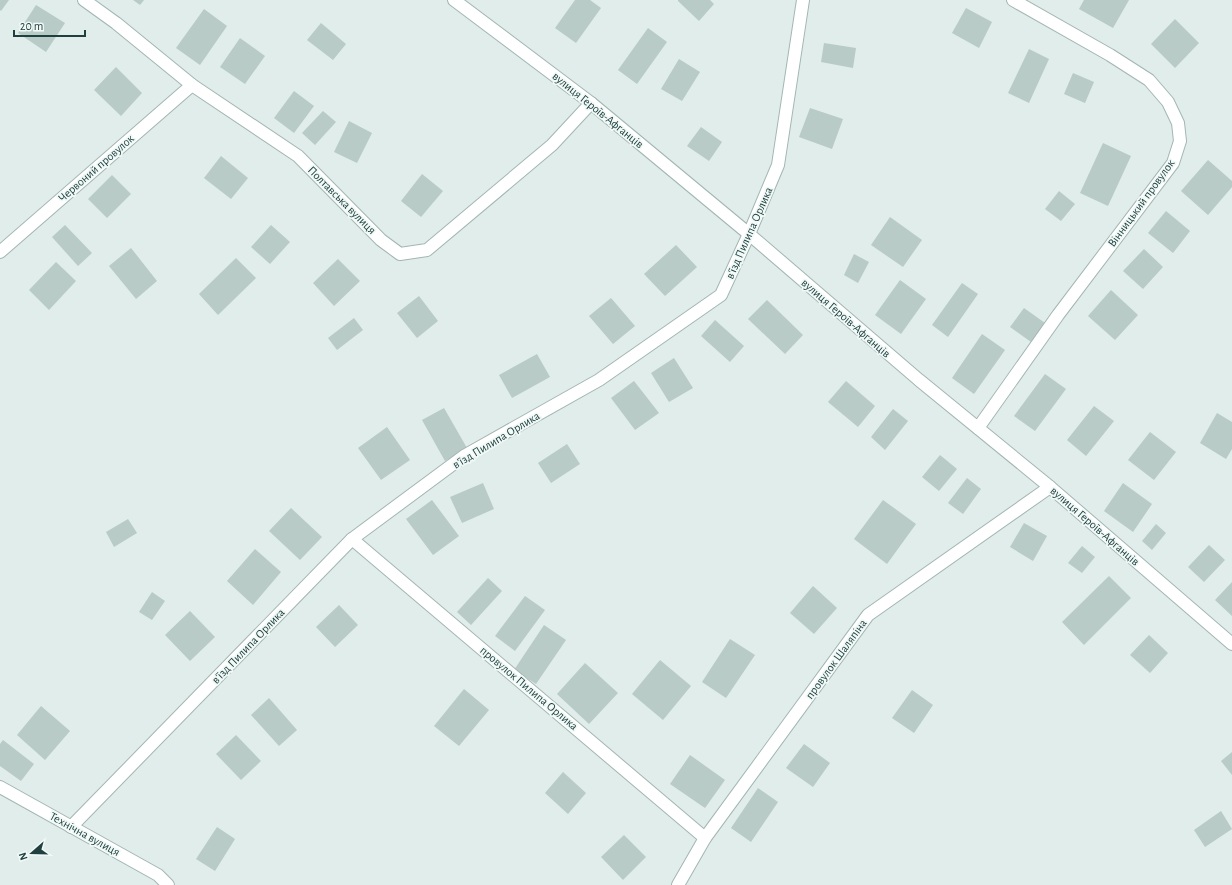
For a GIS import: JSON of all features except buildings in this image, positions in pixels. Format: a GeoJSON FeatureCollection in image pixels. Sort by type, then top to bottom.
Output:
{"type":"FeatureCollection","features":[{"type":"Feature","properties":{"kind":"street","name":"Полтавська вулиця"},"geometry":{"type":"LineString","coordinates":[[84,0],[116,23],[192,84],[298,156],[380,240],[400,254],[427,250],[552,146],[590,103]]}},
{"type":"Feature","properties":{"kind":"street","name":"вулиця Героїв-Афганців"},"geometry":{"type":"LineString","coordinates":[[454,0],[590,103],[749,234],[919,380],[1050,487],[1232,644]]}},
{"type":"Feature","properties":{"kind":"street","name":"в'їзд Пилипа Орлика"},"geometry":{"type":"LineString","coordinates":[[71,827],[352,539],[464,456],[599,380],[721,295],[778,165],[803,0]]}},
{"type":"Feature","properties":{"kind":"street","name":"Вінницький провулок"},"geometry":{"type":"LineString","coordinates":[[978,428],[1058,315],[1173,164],[1180,141],[1178,123],[1168,102],[1149,80],[1110,55],[1013,0]]}},
{"type":"Feature","properties":{"kind":"street","name":"Червоний провулок"},"geometry":{"type":"LineString","coordinates":[[0,252],[192,84]]}},
{"type":"Feature","properties":{"kind":"street","name":"провулок Шаляпіна"},"geometry":{"type":"LineString","coordinates":[[678,885],[705,838],[868,615],[1050,487]]}},
{"type":"Feature","properties":{"kind":"street","name":"провулок Пилипа Орлика"},"geometry":{"type":"LineString","coordinates":[[352,539],[705,838]]}},
{"type":"Feature","properties":{"kind":"street","name":"Технічна вулиця"},"geometry":{"type":"LineString","coordinates":[[0,787],[158,875],[168,885]]}}]}
